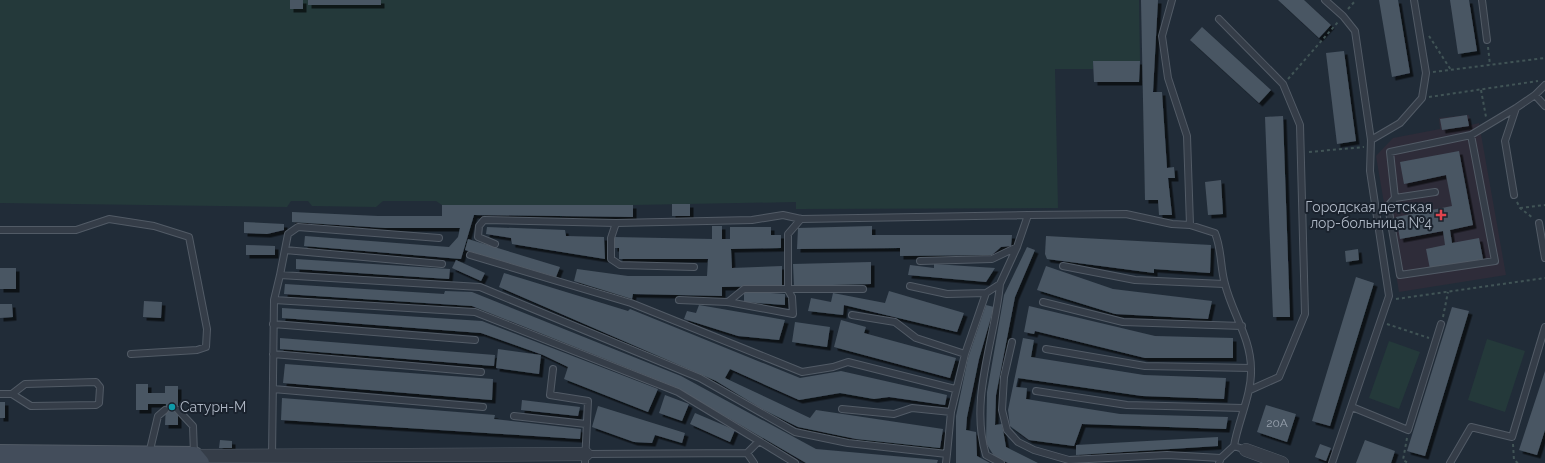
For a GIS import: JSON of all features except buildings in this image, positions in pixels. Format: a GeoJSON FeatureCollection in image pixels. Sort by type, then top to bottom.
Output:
{"type":"FeatureCollection","features":[{"type":"Feature","properties":{"kind":"street"},"geometry":{"type":"LineString","coordinates":[[1240,448],[1282,463]]}},
{"type":"Feature","properties":{"kind":"street"},"geometry":{"type":"LineString","coordinates":[[0,454],[39,459],[149,456],[197,460],[272,457],[586,459]]}},
{"type":"Feature","properties":{"kind":"lane"},"geometry":{"type":"LineString","coordinates":[[1172,0],[1162,36],[1168,78],[1187,136],[1190,225]]}},
{"type":"Feature","properties":{"kind":"lane"},"geometry":{"type":"LineString","coordinates":[[1325,0],[1343,16],[1355,31],[1371,143],[1370,171],[1389,296],[1332,463]]}},
{"type":"Feature","properties":{"kind":"lane"},"geometry":{"type":"LineString","coordinates":[[1371,143],[1400,123],[1422,98],[1426,73],[1414,0]]}},
{"type":"Feature","properties":{"kind":"lane"},"geometry":{"type":"LineString","coordinates":[[1482,0],[1487,40]]}},
{"type":"Feature","properties":{"kind":"lane"},"geometry":{"type":"LineString","coordinates":[[1219,19],[1283,84],[1300,126],[1305,314],[1279,376],[1250,390]]}},
{"type":"Feature","properties":{"kind":"lane"},"geometry":{"type":"LineString","coordinates":[[1395,198],[1390,152],[1470,135],[1516,108],[1535,95],[1545,85]]}},
{"type":"Feature","properties":{"kind":"lane"},"geometry":{"type":"LineString","coordinates":[[1535,95],[1545,106]]}},
{"type":"Feature","properties":{"kind":"lane"},"geometry":{"type":"LineString","coordinates":[[1514,195],[1505,141],[1516,108]]}},
{"type":"Feature","properties":{"kind":"lane"},"geometry":{"type":"LineString","coordinates":[[1435,192],[1395,198],[1388,206],[1400,275],[1496,262],[1470,135]]}},
{"type":"Feature","properties":{"kind":"lane"},"geometry":{"type":"LineString","coordinates":[[495,244],[478,236],[479,226],[484,220],[616,223],[752,220],[783,216],[801,219],[1126,214],[1172,224],[1190,225],[1215,233],[1220,244],[1224,284],[1233,310],[1242,326],[1249,348],[1252,368],[1250,390],[1243,408],[1240,448],[1220,460],[1167,455],[1069,460],[1034,450],[1018,442],[1008,430],[1002,410],[1004,377],[1012,342]]}},
{"type":"Feature","properties":{"kind":"lane"},"geometry":{"type":"LineString","coordinates":[[1002,463],[986,455],[981,439],[980,410],[987,355],[998,305],[1000,284],[1017,247],[1028,215]]}},
{"type":"Feature","properties":{"kind":"lane"},"geometry":{"type":"LineString","coordinates":[[0,230],[76,230],[108,219],[154,226],[189,237],[207,330],[206,347],[197,350],[131,354]]}},
{"type":"Feature","properties":{"kind":"lane"},"geometry":{"type":"LineString","coordinates":[[679,300],[728,302],[793,314],[792,297],[788,290],[788,234],[801,219]]}},
{"type":"Feature","properties":{"kind":"lane"},"geometry":{"type":"LineString","coordinates":[[616,223],[610,238],[611,260],[620,265],[694,267]]}},
{"type":"Feature","properties":{"kind":"lane"},"geometry":{"type":"LineString","coordinates":[[1539,223],[1545,258]]}},
{"type":"Feature","properties":{"kind":"lane"},"geometry":{"type":"LineString","coordinates":[[272,457],[274,300],[288,234],[298,227],[439,238]]}},
{"type":"Feature","properties":{"kind":"lane"},"geometry":{"type":"LineString","coordinates":[[920,261],[992,259],[1017,247]]}},
{"type":"Feature","properties":{"kind":"lane"},"geometry":{"type":"LineString","coordinates":[[285,250],[442,264]]}},
{"type":"Feature","properties":{"kind":"lane"},"geometry":{"type":"LineString","coordinates":[[470,254],[630,303],[802,372],[833,367],[848,362],[956,389]]}},
{"type":"Feature","properties":{"kind":"lane"},"geometry":{"type":"LineString","coordinates":[[1063,266],[1135,280],[1224,284]]}},
{"type":"Feature","properties":{"kind":"lane"},"geometry":{"type":"LineString","coordinates":[[280,275],[480,287],[700,378],[795,432],[848,442],[947,454]]}},
{"type":"Feature","properties":{"kind":"lane"},"geometry":{"type":"LineString","coordinates":[[910,286],[947,294],[986,293],[1000,284]]}},
{"type":"Feature","properties":{"kind":"lane"},"geometry":{"type":"LineString","coordinates":[[728,302],[744,289],[863,289]]}},
{"type":"Feature","properties":{"kind":"lane"},"geometry":{"type":"LineString","coordinates":[[946,463],[951,412],[956,389],[965,354],[986,293]]}},
{"type":"Feature","properties":{"kind":"lane"},"geometry":{"type":"LineString","coordinates":[[274,300],[475,312],[678,392],[795,463]]}},
{"type":"Feature","properties":{"kind":"lane"},"geometry":{"type":"LineString","coordinates":[[1043,302],[1123,322],[1242,326]]}},
{"type":"Feature","properties":{"kind":"lane"},"geometry":{"type":"LineString","coordinates":[[852,315],[895,322],[916,338],[965,354]]}},
{"type":"Feature","properties":{"kind":"lane"},"geometry":{"type":"LineString","coordinates":[[273,324],[475,340]]}},
{"type":"Feature","properties":{"kind":"lane"},"geometry":{"type":"LineString","coordinates":[[1352,407],[1408,430],[1441,324]]}},
{"type":"Feature","properties":{"kind":"lane"},"geometry":{"type":"LineString","coordinates":[[1450,463],[1471,427],[1512,437],[1545,327]]}},
{"type":"Feature","properties":{"kind":"lane"},"geometry":{"type":"LineString","coordinates":[[1046,349],[1145,366],[1252,368]]}},
{"type":"Feature","properties":{"kind":"lane"},"geometry":{"type":"LineString","coordinates":[[273,354],[482,372]]}},
{"type":"Feature","properties":{"kind":"lane"},"geometry":{"type":"LineString","coordinates":[[553,369],[550,395],[588,401],[586,424],[586,459],[747,453],[759,441]]}},
{"type":"Feature","properties":{"kind":"lane"},"geometry":{"type":"LineString","coordinates":[[0,394],[12,394],[31,406],[96,405],[99,403],[100,387],[96,382],[25,384],[12,394]]}},
{"type":"Feature","properties":{"kind":"lane"},"geometry":{"type":"LineString","coordinates":[[273,389],[483,407]]}},
{"type":"Feature","properties":{"kind":"lane"},"geometry":{"type":"LineString","coordinates":[[1036,391],[1127,405],[1243,408]]}},
{"type":"Feature","properties":{"kind":"lane"},"geometry":{"type":"LineString","coordinates":[[842,409],[894,414],[912,408],[951,412]]}},
{"type":"Feature","properties":{"kind":"lane"},"geometry":{"type":"LineString","coordinates":[[149,456],[158,416],[166,410]]}},
{"type":"Feature","properties":{"kind":"lane"},"geometry":{"type":"LineString","coordinates":[[178,410],[192,426],[197,460]]}},
{"type":"Feature","properties":{"kind":"lane"},"geometry":{"type":"LineString","coordinates":[[514,416],[586,424]]}},
{"type":"Feature","properties":{"kind":"lane"},"geometry":{"type":"LineString","coordinates":[[747,453],[754,463]]}},
{"type":"Feature","properties":{"kind":"path"},"geometry":{"type":"LineString","coordinates":[[1283,84],[1356,0]]}},
{"type":"Feature","properties":{"kind":"path"},"geometry":{"type":"LineString","coordinates":[[1417,18],[1451,70]]}},
{"type":"Feature","properties":{"kind":"path"},"geometry":{"type":"LineString","coordinates":[[1487,40],[1490,65]]}},
{"type":"Feature","properties":{"kind":"path"},"geometry":{"type":"LineString","coordinates":[[1426,73],[1545,58]]}},
{"type":"Feature","properties":{"kind":"path"},"geometry":{"type":"LineString","coordinates":[[1422,98],[1545,80]]}},
{"type":"Feature","properties":{"kind":"path"},"geometry":{"type":"LineString","coordinates":[[1481,90],[1487,125]]}},
{"type":"Feature","properties":{"kind":"path"},"geometry":{"type":"LineString","coordinates":[[1300,153],[1371,143]]}},
{"type":"Feature","properties":{"kind":"path"},"geometry":{"type":"LineString","coordinates":[[1514,195],[1520,208],[1539,223]]}},
{"type":"Feature","properties":{"kind":"path"},"geometry":{"type":"LineString","coordinates":[[1520,208],[1545,205]]}},
{"type":"Feature","properties":{"kind":"path"},"geometry":{"type":"LineString","coordinates":[[1387,301],[1545,278]]}},
{"type":"Feature","properties":{"kind":"path"},"geometry":{"type":"LineString","coordinates":[[1441,324],[1448,292]]}},
{"type":"Feature","properties":{"kind":"path"},"geometry":{"type":"LineString","coordinates":[[1381,322],[1436,341]]}},
{"type":"Feature","properties":{"kind":"path"},"geometry":{"type":"LineString","coordinates":[[1408,430],[1403,460],[1408,463]]}},
{"type":"Feature","properties":{"kind":"path"},"geometry":{"type":"LineString","coordinates":[[1512,437],[1514,460],[1518,463]]}},
{"type":"Feature","properties":{"kind":"shaded area","name":"Городская детская лор-больница №4"},"geometry":{"type":"Polygon","coordinates":[[[1469,115],[1471,125],[1479,123],[1506,275],[1399,292],[1376,156],[1393,138],[1440,129],[1439,118],[1469,115]]]}},
{"type":"Feature","properties":{"kind":"green space"},"geometry":{"type":"Polygon","coordinates":[[[0,0],[1139,0],[1140,61],[1093,61],[1093,69],[1055,69],[1058,208],[796,209],[796,202],[633,205],[442,205],[436,201],[383,201],[376,207],[312,206],[308,201],[291,201],[287,207],[0,203],[0,0]]]}},
{"type":"Feature","properties":{"kind":"green space"},"geometry":{"type":"Polygon","coordinates":[[[1487,339],[1525,351],[1505,412],[1468,400],[1487,339]]]}},
{"type":"Feature","properties":{"kind":"green space"},"geometry":{"type":"Polygon","coordinates":[[[1389,341],[1420,352],[1399,409],[1369,398],[1389,341]]]}},
{"type":"Feature","properties":{"kind":"place","name":"Городская детская лор-больница №4"},"geometry":{"type":"Point","coordinates":[1441,215]}},
{"type":"Feature","properties":{"kind":"place","name":"Сатурн-М"},"geometry":{"type":"Point","coordinates":[172,407]}}]}
